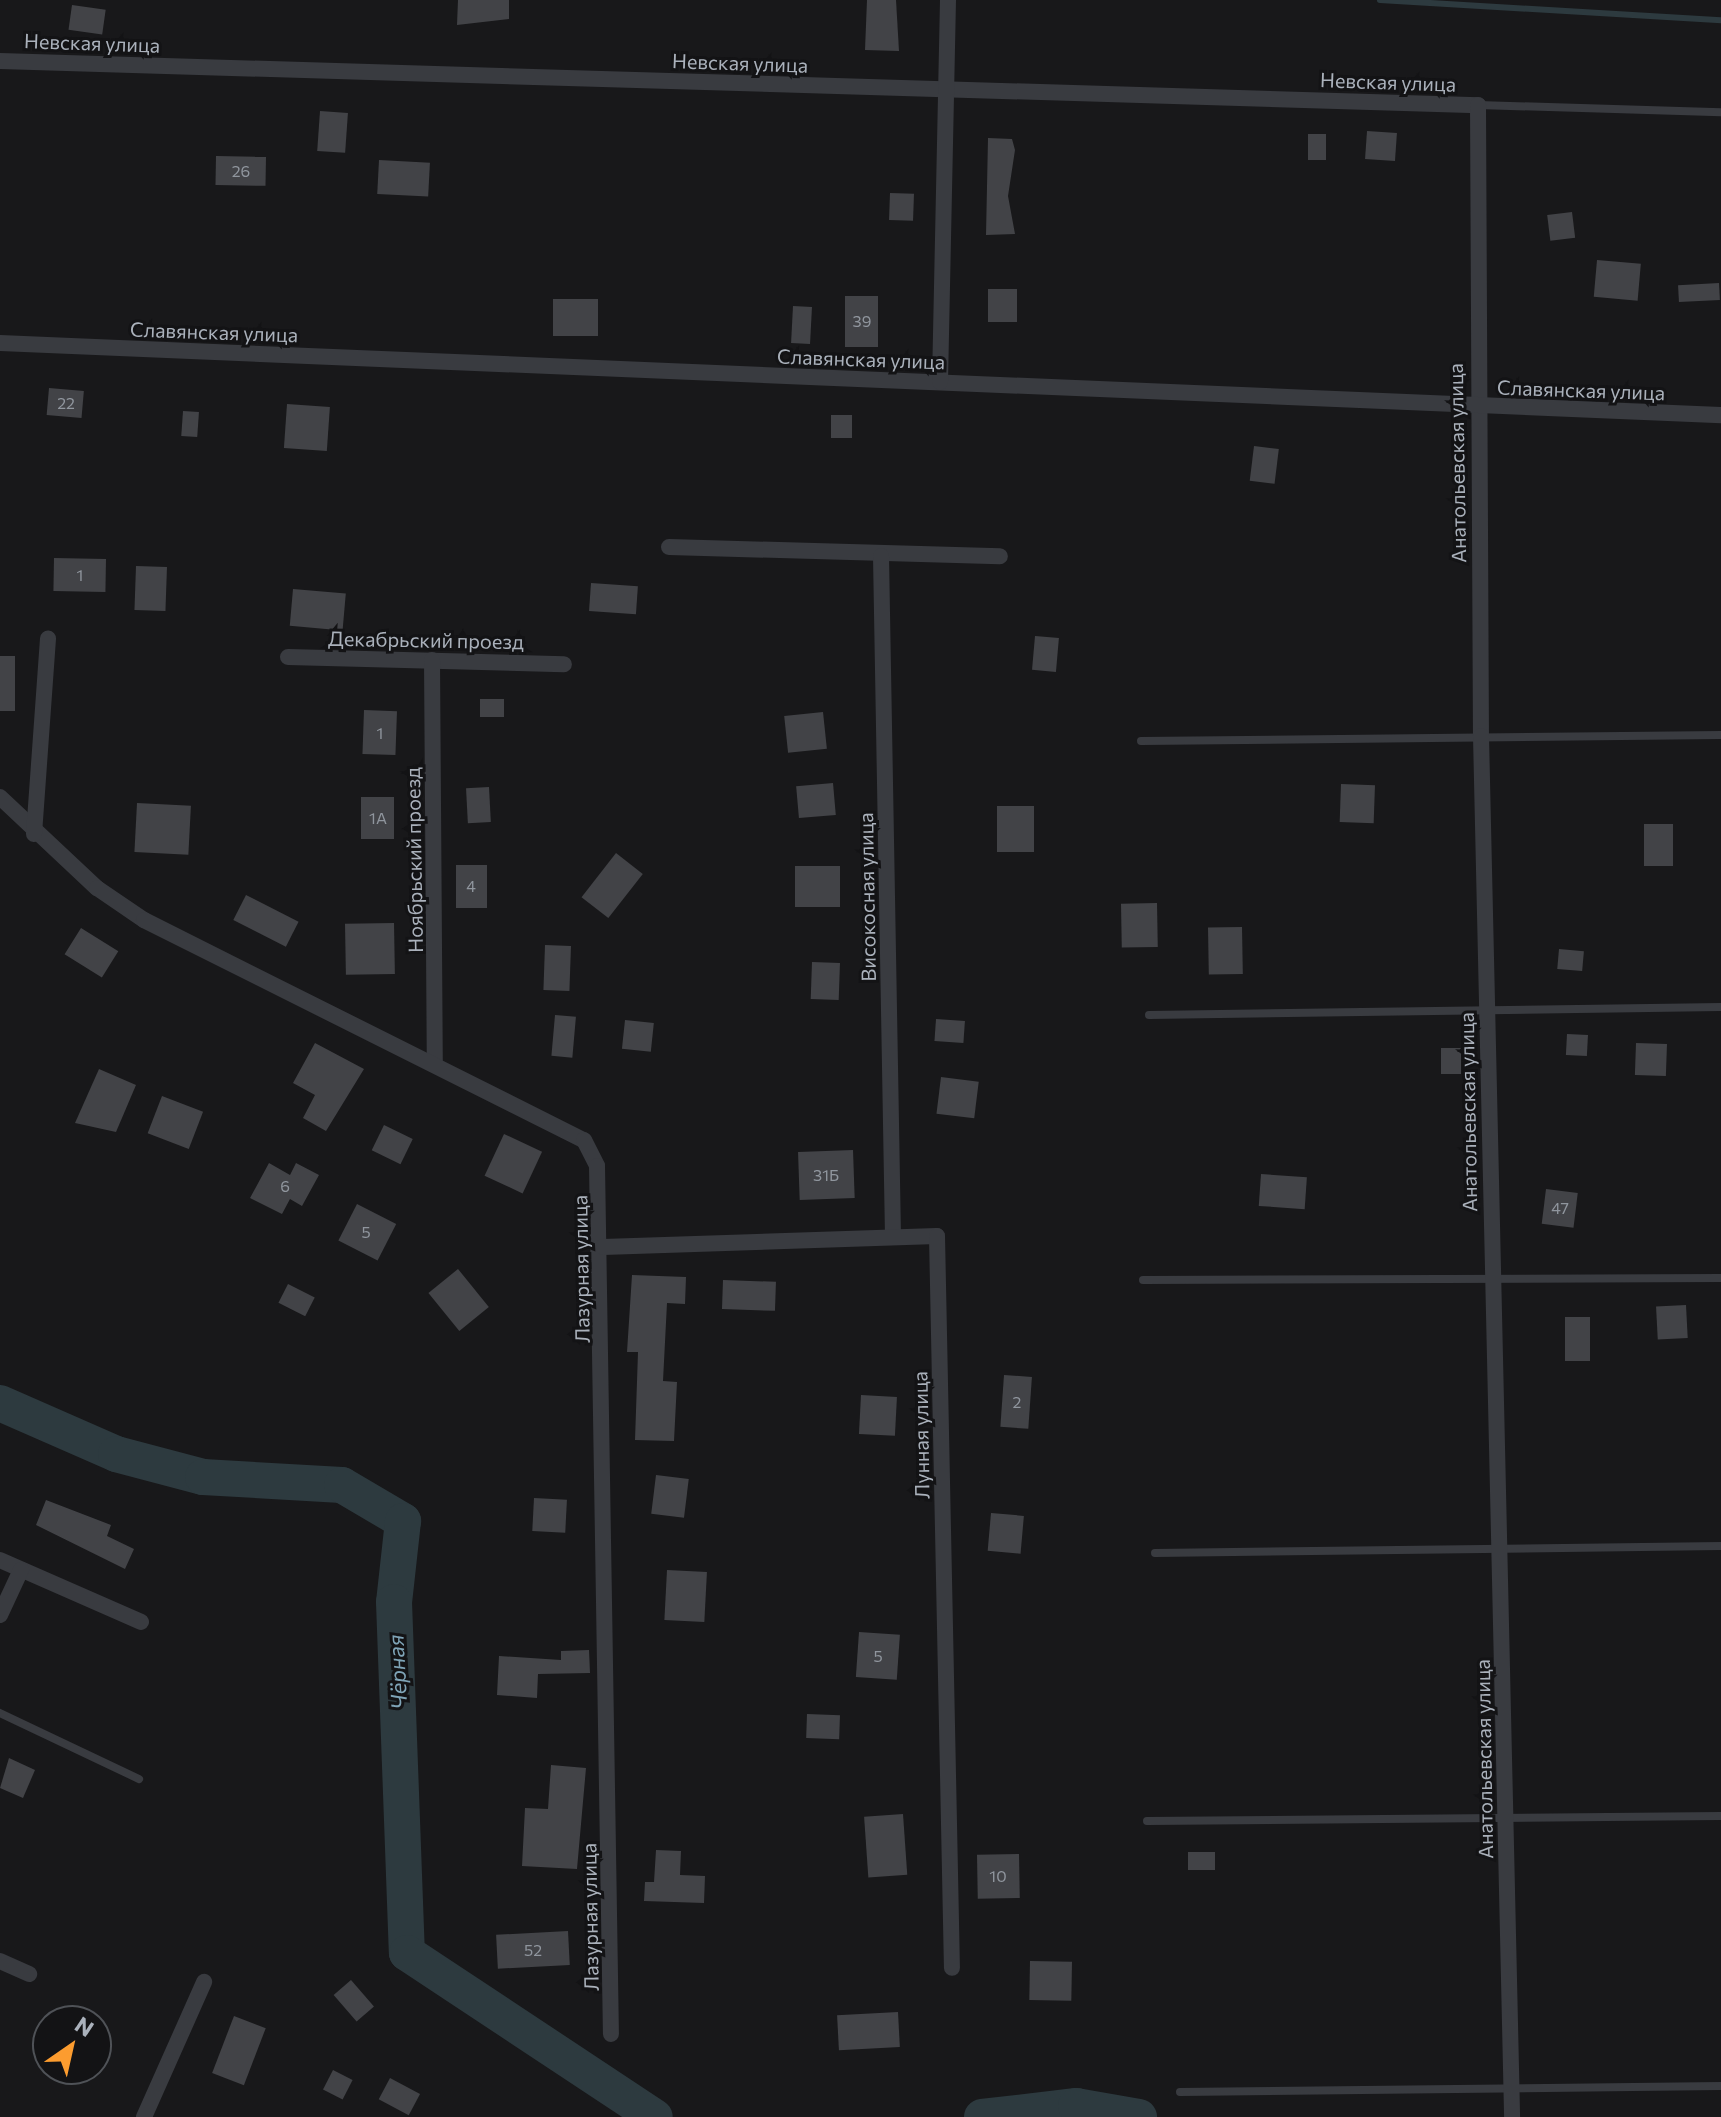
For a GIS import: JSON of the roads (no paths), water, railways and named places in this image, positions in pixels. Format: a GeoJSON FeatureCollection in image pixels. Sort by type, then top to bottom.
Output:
{"type":"FeatureCollection","features":[{"type":"Feature","properties":{"kind":"street"},"geometry":{"type":"LineString","coordinates":[[940,382],[948,0]]}},
{"type":"Feature","properties":{"kind":"street","name":"Невская улица"},"geometry":{"type":"LineString","coordinates":[[0,61],[1478,105]]}},
{"type":"Feature","properties":{"kind":"street","name":"Анатольевская улица"},"geometry":{"type":"LineString","coordinates":[[1478,105],[1475,406],[1485,1011],[1512,2117]]}},
{"type":"Feature","properties":{"kind":"street","name":"Славянская улица"},"geometry":{"type":"LineString","coordinates":[[0,343],[1721,415]]}},
{"type":"Feature","properties":{"kind":"street"},"geometry":{"type":"LineString","coordinates":[[669,547],[881,556],[1000,556]]}},
{"type":"Feature","properties":{"kind":"street","name":"Високосная улица"},"geometry":{"type":"LineString","coordinates":[[881,556],[893,1237]]}},
{"type":"Feature","properties":{"kind":"street"},"geometry":{"type":"LineString","coordinates":[[34,834],[48,639]]}},
{"type":"Feature","properties":{"kind":"street","name":"Декабрьский проезд"},"geometry":{"type":"LineString","coordinates":[[288,657],[564,664]]}},
{"type":"Feature","properties":{"kind":"street","name":"Ноябрьский проезд"},"geometry":{"type":"LineString","coordinates":[[432,660],[435,1060]]}},
{"type":"Feature","properties":{"kind":"street","name":"Лазурная улица"},"geometry":{"type":"LineString","coordinates":[[0,797],[34,834],[144,920],[435,1060],[584,1140],[597,1166],[603,1247],[611,2034]]}},
{"type":"Feature","properties":{"kind":"street","name":"Лунная улица"},"geometry":{"type":"LineString","coordinates":[[603,1247],[937,1236],[952,1968]]}},
{"type":"Feature","properties":{"kind":"street"},"geometry":{"type":"LineString","coordinates":[[0,1560],[141,1622]]}},
{"type":"Feature","properties":{"kind":"street"},"geometry":{"type":"LineString","coordinates":[[0,1615],[21,1570]]}},
{"type":"Feature","properties":{"kind":"street"},"geometry":{"type":"LineString","coordinates":[[0,1961],[29,1974]]}},
{"type":"Feature","properties":{"kind":"street"},"geometry":{"type":"LineString","coordinates":[[144,2117],[204,1982]]}},
{"type":"Feature","properties":{"kind":"lane"},"geometry":{"type":"LineString","coordinates":[[1478,105],[1721,112]]}},
{"type":"Feature","properties":{"kind":"lane"},"geometry":{"type":"LineString","coordinates":[[1141,741],[1721,735]]}},
{"type":"Feature","properties":{"kind":"lane"},"geometry":{"type":"LineString","coordinates":[[1149,1015],[1721,1007]]}},
{"type":"Feature","properties":{"kind":"lane"},"geometry":{"type":"LineString","coordinates":[[1143,1280],[1721,1278]]}},
{"type":"Feature","properties":{"kind":"lane"},"geometry":{"type":"LineString","coordinates":[[1155,1553],[1721,1546]]}},
{"type":"Feature","properties":{"kind":"lane"},"geometry":{"type":"LineString","coordinates":[[0,1713],[139,1779]]}},
{"type":"Feature","properties":{"kind":"lane"},"geometry":{"type":"LineString","coordinates":[[1147,1821],[1721,1816]]}},
{"type":"Feature","properties":{"kind":"lane"},"geometry":{"type":"LineString","coordinates":[[1180,2092],[1721,2086]]}},
{"type":"Feature","properties":{"kind":"waterway"},"geometry":{"type":"LineString","coordinates":[[1380,0],[1721,20]]}},
{"type":"Feature","properties":{"kind":"waterway","name":"Чёрная"},"geometry":{"type":"LineString","coordinates":[[0,1403],[116,1454],[203,1477],[342,1485],[403,1521],[394,1602],[407,1953],[655,2117]]}},
{"type":"Feature","properties":{"kind":"waterway","name":"Чёрная"},"geometry":{"type":"LineString","coordinates":[[982,2117],[1076,2106],[1139,2117]]}}]}
